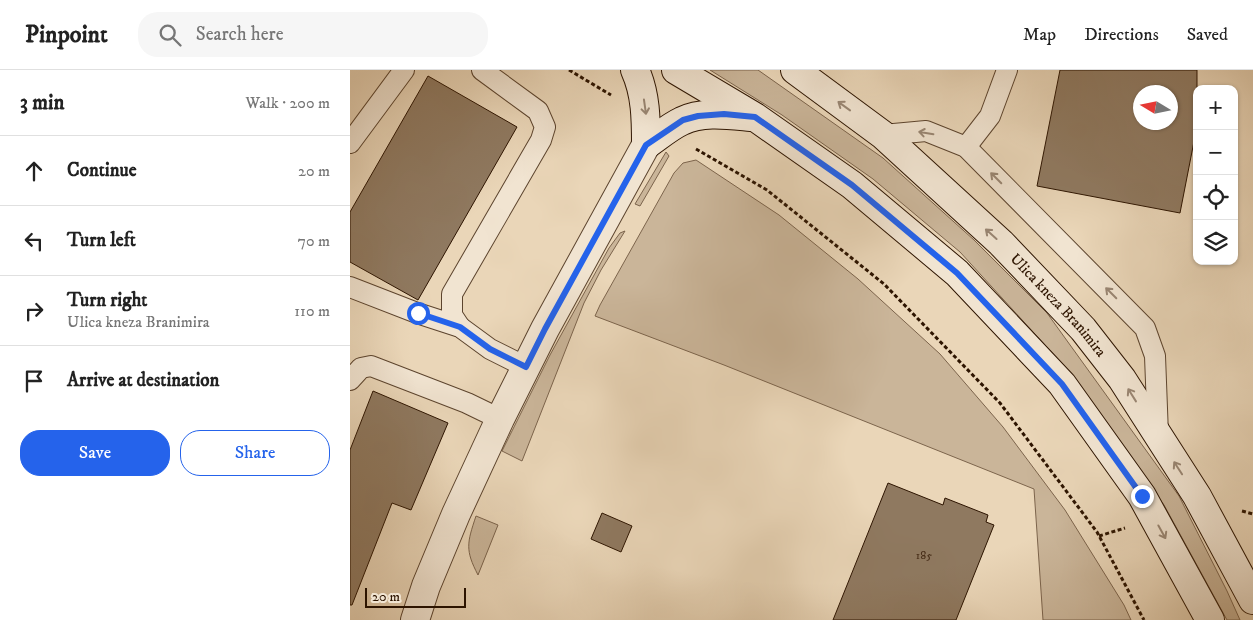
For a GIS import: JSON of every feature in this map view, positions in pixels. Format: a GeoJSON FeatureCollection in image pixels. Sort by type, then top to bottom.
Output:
{"type":"FeatureCollection","features":[{"type":"Feature","properties":{"kind":"main road"},"geometry":{"type":"LineString","coordinates":[[635,70],[644,104],[646,145]]}},
{"type":"Feature","properties":{"kind":"main road"},"geometry":{"type":"LineString","coordinates":[[676,70],[755,117],[852,185],[957,273],[1062,384],[1142,496],[1210,620]]}},
{"type":"Feature","properties":{"kind":"main road","name":"Ulica kneza Branimira"},"geometry":{"type":"LineString","coordinates":[[795,70],[883,135],[1001,243],[1083,329],[1122,379],[1197,496],[1253,600]]}},
{"type":"Feature","properties":{"kind":"main road"},"geometry":{"type":"LineString","coordinates":[[414,620],[452,523],[500,418],[545,329],[646,145],[683,120],[698,116],[724,114],[755,117]]}},
{"type":"Feature","properties":{"kind":"lane"},"geometry":{"type":"LineString","coordinates":[[350,143],[404,70]]}},
{"type":"Feature","properties":{"kind":"lane"},"geometry":{"type":"LineString","coordinates":[[460,327],[452,315],[452,294],[541,140],[545,127],[538,111],[482,70]]}},
{"type":"Feature","properties":{"kind":"lane"},"geometry":{"type":"LineString","coordinates":[[966,147],[990,116],[1007,70]]}},
{"type":"Feature","properties":{"kind":"lane"},"geometry":{"type":"LineString","coordinates":[[883,135],[926,131],[966,147],[1145,328],[1155,356],[1158,437]]}},
{"type":"Feature","properties":{"kind":"lane"},"geometry":{"type":"LineString","coordinates":[[350,287],[460,327],[490,349],[526,367]]}},
{"type":"Feature","properties":{"kind":"lane"},"geometry":{"type":"LineString","coordinates":[[350,380],[360,368],[370,366],[467,403],[500,418]]}},
{"type":"Feature","properties":{"kind":"path"},"geometry":{"type":"LineString","coordinates":[[569,70],[612,96]]}},
{"type":"Feature","properties":{"kind":"path"},"geometry":{"type":"LineString","coordinates":[[690,146],[767,190],[884,284],[1000,403],[1097,532],[1144,620]]}},
{"type":"Feature","properties":{"kind":"shaded area"},"geometry":{"type":"Polygon","coordinates":[[[710,70],[758,70],[883,158],[974,240],[1047,313],[1179,496],[1240,620],[1227,620],[1164,505],[1066,368],[960,252],[873,179],[782,115],[710,70]]]}},
{"type":"Feature","properties":{"kind":"shaded area"},"geometry":{"type":"Polygon","coordinates":[[[666,152],[669,156],[640,206],[635,204],[666,152]]]}},
{"type":"Feature","properties":{"kind":"shaded area"},"geometry":{"type":"Polygon","coordinates":[[[696,160],[779,215],[858,279],[940,354],[1003,427],[1065,510],[1124,605],[1131,620],[1043,620],[1034,489],[724,365],[595,316],[674,173],[683,163],[696,160]]]}},
{"type":"Feature","properties":{"kind":"shaded area"},"geometry":{"type":"Polygon","coordinates":[[[625,231],[601,270],[584,303],[522,461],[502,451],[550,355],[609,248],[620,233],[625,231]]]}},
{"type":"Feature","properties":{"kind":"shaded area"},"geometry":{"type":"Polygon","coordinates":[[[476,516],[498,525],[478,575],[469,552],[469,540],[476,516]]]}},
{"type":"Feature","properties":{"kind":"building"},"geometry":{"type":"Polygon","coordinates":[[[1060,70],[1197,70],[1197,85],[1193,85],[1193,146],[1180,213],[1037,186],[1060,70]]]}},
{"type":"Feature","properties":{"kind":"building"},"geometry":{"type":"Polygon","coordinates":[[[428,76],[517,127],[418,300],[350,262],[350,212],[428,76]]]}},
{"type":"Feature","properties":{"kind":"building"},"geometry":{"type":"Polygon","coordinates":[[[373,391],[448,423],[411,510],[392,503],[352,605],[350,605],[350,450],[373,391]]]}},
{"type":"Feature","properties":{"kind":"building"},"geometry":{"type":"Polygon","coordinates":[[[888,483],[943,505],[945,498],[988,515],[986,522],[994,525],[956,620],[833,620],[888,483]]]}},
{"type":"Feature","properties":{"kind":"building"},"geometry":{"type":"Polygon","coordinates":[[[602,513],[632,526],[621,552],[591,539],[602,513]]]}},
{"type":"Feature","properties":{"kind":"route"},"geometry":{"type":"LineString","coordinates":[[418,313],[460,327],[490,349],[526,367],[646,145],[683,120],[698,116],[724,114],[755,117],[852,185],[957,273],[1062,384],[1142,496]]}}]}
